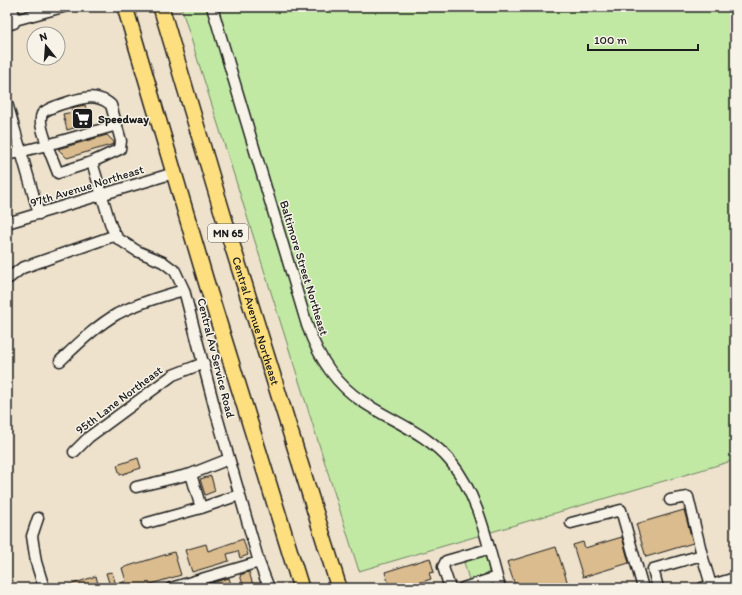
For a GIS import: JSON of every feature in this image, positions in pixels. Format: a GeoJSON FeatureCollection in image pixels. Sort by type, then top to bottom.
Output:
{"type":"FeatureCollection","features":[{"type":"Feature","properties":{"kind":"highway","name":"MN 65"},"geometry":{"type":"LineString","coordinates":[[125,7],[204,278],[301,588]]}},
{"type":"Feature","properties":{"kind":"highway","name":"Central Avenue Northeast"},"geometry":{"type":"LineString","coordinates":[[161,7],[229,236],[339,588]]}},
{"type":"Feature","properties":{"kind":"street"},"geometry":{"type":"LineString","coordinates":[[12,7],[11,23],[62,7]]}},
{"type":"Feature","properties":{"kind":"street","name":"Baltimore Street Northeast"},"geometry":{"type":"LineString","coordinates":[[212,7],[307,325],[316,348],[330,372],[347,390],[370,406],[422,435],[450,461],[470,492],[500,588]]}},
{"type":"Feature","properties":{"kind":"street"},"geometry":{"type":"LineString","coordinates":[[86,97],[99,98],[107,101],[111,105],[116,125],[121,141],[120,149],[92,162],[58,173],[47,145],[41,121],[42,114],[47,109],[86,97]]}},
{"type":"Feature","properties":{"kind":"street"},"geometry":{"type":"LineString","coordinates":[[7,103],[39,214]]}},
{"type":"Feature","properties":{"kind":"street"},"geometry":{"type":"LineString","coordinates":[[7,155],[116,125]]}},
{"type":"Feature","properties":{"kind":"street","name":"Central Av Service Road"},"geometry":{"type":"LineString","coordinates":[[92,162],[111,226],[116,235],[126,245],[163,262],[175,271],[184,290],[229,459],[259,562],[269,588]]}},
{"type":"Feature","properties":{"kind":"street","name":"97th Avenue Northeast"},"geometry":{"type":"LineString","coordinates":[[7,223],[174,173]]}},
{"type":"Feature","properties":{"kind":"street"},"geometry":{"type":"LineString","coordinates":[[9,278],[22,268],[116,235]]}},
{"type":"Feature","properties":{"kind":"street"},"geometry":{"type":"LineString","coordinates":[[60,361],[90,333],[118,314],[157,298],[184,290]]}},
{"type":"Feature","properties":{"kind":"street","name":"95th Lane Northeast"},"geometry":{"type":"LineString","coordinates":[[74,452],[89,437],[173,375],[204,363]]}},
{"type":"Feature","properties":{"kind":"street"},"geometry":{"type":"LineString","coordinates":[[136,487],[191,474],[229,459]]}},
{"type":"Feature","properties":{"kind":"street"},"geometry":{"type":"LineString","coordinates":[[191,474],[201,508]]}},
{"type":"Feature","properties":{"kind":"street"},"geometry":{"type":"LineString","coordinates":[[148,523],[240,495]]}},
{"type":"Feature","properties":{"kind":"street"},"geometry":{"type":"LineString","coordinates":[[670,500],[688,497],[702,555],[705,587],[735,578]]}},
{"type":"Feature","properties":{"kind":"street"},"geometry":{"type":"LineString","coordinates":[[570,523],[621,510],[643,588]]}},
{"type":"Feature","properties":{"kind":"street"},"geometry":{"type":"LineString","coordinates":[[38,518],[32,536],[36,562],[44,588]]}},
{"type":"Feature","properties":{"kind":"street"},"geometry":{"type":"LineString","coordinates":[[448,588],[443,567],[446,562],[488,549]]}},
{"type":"Feature","properties":{"kind":"street"},"geometry":{"type":"LineString","coordinates":[[658,588],[653,569],[702,555]]}},
{"type":"Feature","properties":{"kind":"street"},"geometry":{"type":"LineString","coordinates":[[171,588],[259,562]]}},
{"type":"Feature","properties":{"kind":"street"},"geometry":{"type":"LineString","coordinates":[[463,588],[497,577]]}},
{"type":"Feature","properties":{"kind":"green space"},"geometry":{"type":"Polygon","coordinates":[[[181,7],[735,7],[735,460],[359,571],[181,7]]]}},
{"type":"Feature","properties":{"kind":"green space"},"geometry":{"type":"Polygon","coordinates":[[[481,556],[486,558],[489,571],[485,576],[469,580],[464,562],[481,556]]]}},
{"type":"Feature","properties":{"kind":"building"},"geometry":{"type":"Polygon","coordinates":[[[85,105],[90,123],[67,130],[63,114],[73,112],[71,108],[85,105]]]}},
{"type":"Feature","properties":{"kind":"building"},"geometry":{"type":"Polygon","coordinates":[[[107,135],[114,142],[114,144],[67,158],[58,149],[107,135]]]}},
{"type":"Feature","properties":{"kind":"building"},"geometry":{"type":"Polygon","coordinates":[[[138,458],[141,468],[120,475],[117,465],[138,458]]]}},
{"type":"Feature","properties":{"kind":"building"},"geometry":{"type":"Polygon","coordinates":[[[211,476],[215,491],[205,495],[200,479],[211,476]]]}},
{"type":"Feature","properties":{"kind":"building"},"geometry":{"type":"Polygon","coordinates":[[[684,510],[693,543],[646,557],[636,524],[684,510]]]}},
{"type":"Feature","properties":{"kind":"building"},"geometry":{"type":"Polygon","coordinates":[[[622,537],[629,563],[583,577],[573,545],[583,542],[585,548],[622,537]]]}},
{"type":"Feature","properties":{"kind":"building"},"geometry":{"type":"Polygon","coordinates":[[[243,539],[248,555],[240,558],[238,551],[227,554],[229,561],[192,572],[185,550],[206,544],[208,551],[243,539]]]}},
{"type":"Feature","properties":{"kind":"building"},"geometry":{"type":"Polygon","coordinates":[[[556,547],[568,584],[553,588],[516,588],[507,562],[556,547]]]}},
{"type":"Feature","properties":{"kind":"building"},"geometry":{"type":"Polygon","coordinates":[[[174,552],[181,575],[138,588],[109,588],[110,586],[106,573],[112,572],[116,585],[126,581],[122,568],[174,552]]]}},
{"type":"Feature","properties":{"kind":"building"},"geometry":{"type":"Polygon","coordinates":[[[430,558],[434,572],[429,573],[431,579],[402,588],[390,588],[385,572],[430,558]]]}},
{"type":"Feature","properties":{"kind":"building"},"geometry":{"type":"Polygon","coordinates":[[[249,572],[254,588],[244,588],[240,575],[249,572]]]}},
{"type":"Feature","properties":{"kind":"building"},"geometry":{"type":"Polygon","coordinates":[[[96,576],[99,588],[64,588],[64,587],[96,576]]]}},
{"type":"Feature","properties":{"kind":"building"},"geometry":{"type":"Polygon","coordinates":[[[229,578],[232,588],[198,588],[198,587],[229,578]]]}},
{"type":"Feature","properties":{"kind":"place","name":"Speedway"},"geometry":{"type":"Point","coordinates":[82,119]}}]}
